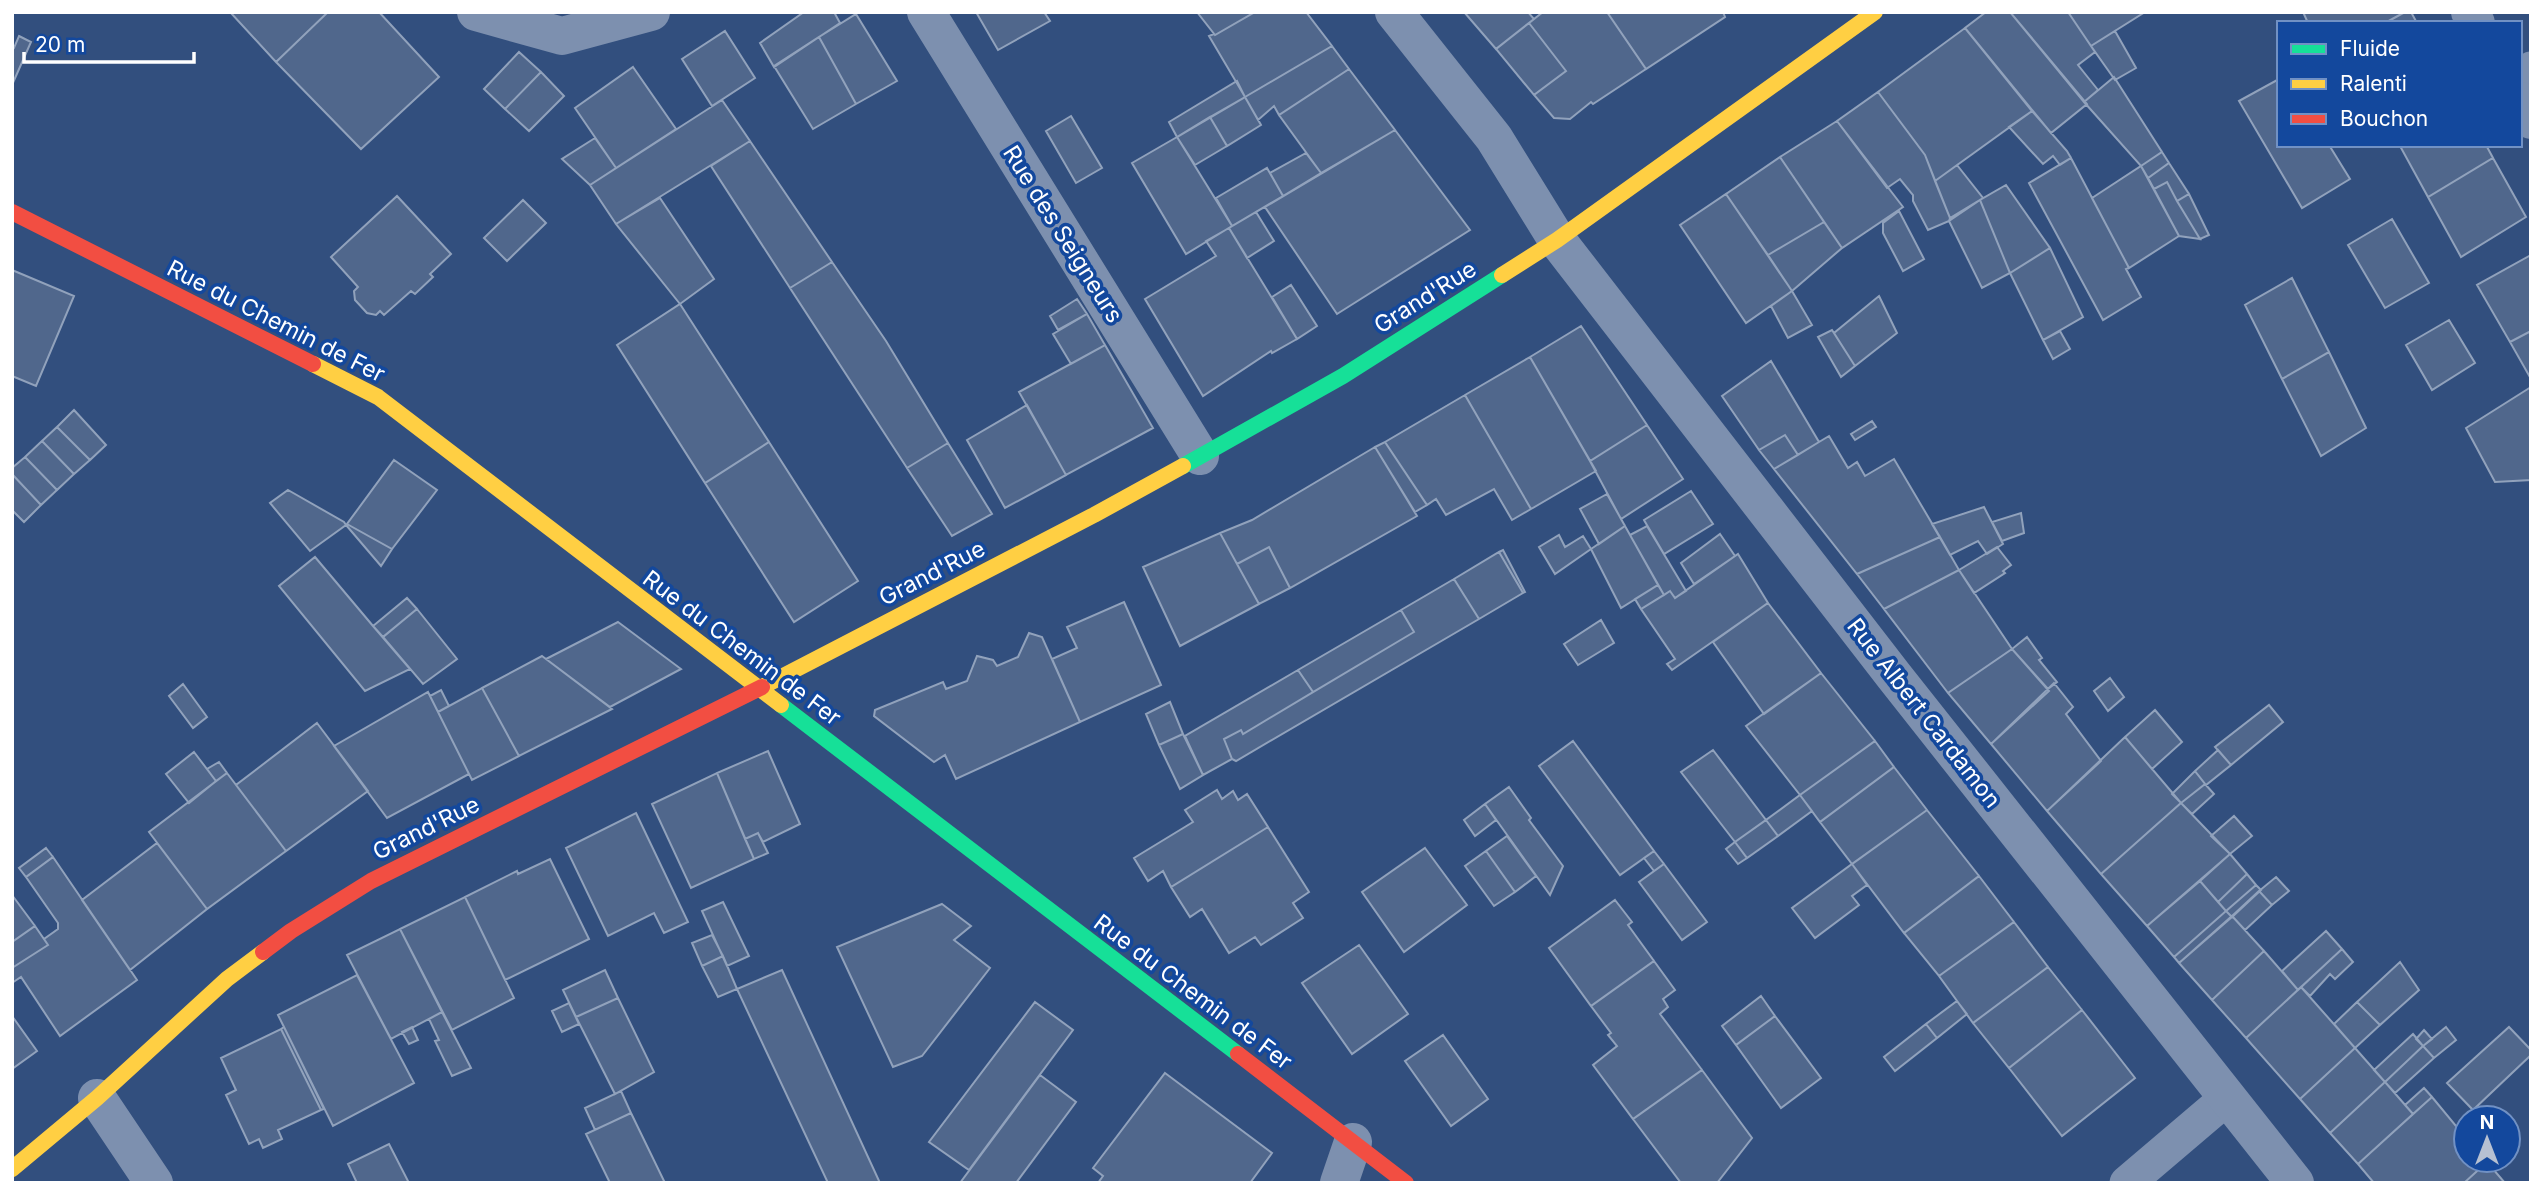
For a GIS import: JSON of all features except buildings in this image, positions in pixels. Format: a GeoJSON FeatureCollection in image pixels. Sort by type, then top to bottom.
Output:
{"type":"FeatureCollection","features":[{"type":"Feature","properties":{"kind":"street"},"geometry":{"type":"LineString","coordinates":[[477,12],[562,36],[651,12]]}},
{"type":"Feature","properties":{"kind":"street","name":"Rue des Seigneurs"},"geometry":{"type":"LineString","coordinates":[[926,12],[1200,456]]}},
{"type":"Feature","properties":{"kind":"street","name":"Rue Albert Cardamon"},"geometry":{"type":"LineString","coordinates":[[1394,12],[1494,138],[1557,240],[1894,676],[2295,1183]]}},
{"type":"Feature","properties":{"kind":"street","name":"Grand'Rue"},"geometry":{"type":"LineString","coordinates":[[12,1169],[97,1098],[227,979],[291,931],[371,881],[758,689],[1094,515],[1343,376],[1557,240],[1875,12]]}},
{"type":"Feature","properties":{"kind":"street"},"geometry":{"type":"LineString","coordinates":[[2522,104],[2531,120]]}},
{"type":"Feature","properties":{"kind":"street","name":"Rue du Chemin de Fer"},"geometry":{"type":"LineString","coordinates":[[12,212],[378,397],[1406,1183]]}},
{"type":"Feature","properties":{"kind":"street"},"geometry":{"type":"LineString","coordinates":[[97,1098],[154,1183]]}},
{"type":"Feature","properties":{"kind":"street"},"geometry":{"type":"LineString","coordinates":[[1339,1183],[1353,1142]]}},
{"type":"Feature","properties":{"kind":"lane"},"geometry":{"type":"LineString","coordinates":[[2127,1183],[2227,1098]]}},
{"type":"Feature","properties":{"kind":"traffic: fast"},"geometry":{"type":"LineString","coordinates":[[1183,466],[1343,376],[1502,275]]}},
{"type":"Feature","properties":{"kind":"traffic: fast"},"geometry":{"type":"LineString","coordinates":[[781,705],[1238,1054]]}},
{"type":"Feature","properties":{"kind":"traffic: slow"},"geometry":{"type":"LineString","coordinates":[[1502,275],[1557,240],[1875,12]]}},
{"type":"Feature","properties":{"kind":"traffic: slow"},"geometry":{"type":"LineString","coordinates":[[313,364],[378,397],[781,705]]}},
{"type":"Feature","properties":{"kind":"traffic: slow"},"geometry":{"type":"LineString","coordinates":[[762,687],[1183,466]]}},
{"type":"Feature","properties":{"kind":"traffic: slow"},"geometry":{"type":"LineString","coordinates":[[12,1169],[97,1098],[227,979],[263,952]]}},
{"type":"Feature","properties":{"kind":"traffic: jam"},"geometry":{"type":"LineString","coordinates":[[12,212],[313,364]]}},
{"type":"Feature","properties":{"kind":"traffic: jam"},"geometry":{"type":"LineString","coordinates":[[263,952],[291,931],[371,881],[762,687]]}},
{"type":"Feature","properties":{"kind":"traffic: jam"},"geometry":{"type":"LineString","coordinates":[[1238,1054],[1406,1183]]}}]}
